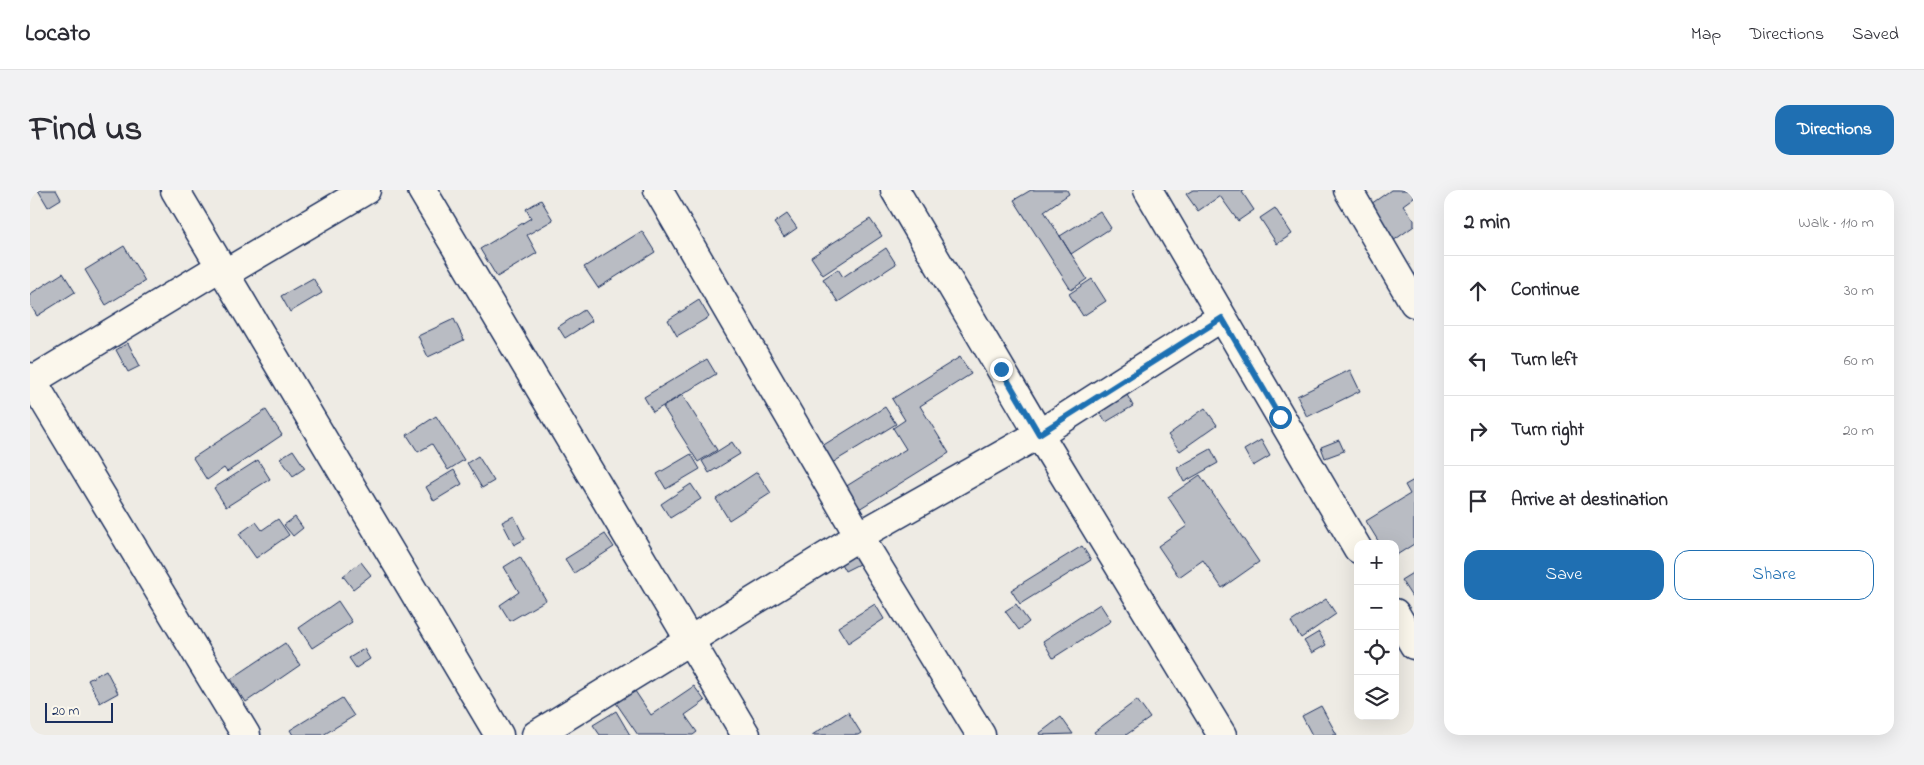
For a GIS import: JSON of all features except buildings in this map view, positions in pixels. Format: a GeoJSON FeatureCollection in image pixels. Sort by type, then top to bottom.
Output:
{"type":"FeatureCollection","features":[{"type":"Feature","properties":{"kind":"street"},"geometry":{"type":"LineString","coordinates":[[175,190],[498,735]]}},
{"type":"Feature","properties":{"kind":"street"},"geometry":{"type":"LineString","coordinates":[[246,735],[31,380],[366,190]]}},
{"type":"Feature","properties":{"kind":"street"},"geometry":{"type":"LineString","coordinates":[[422,190],[746,735]]}},
{"type":"Feature","properties":{"kind":"street"},"geometry":{"type":"LineString","coordinates":[[658,190],[859,536],[980,735]]}},
{"type":"Feature","properties":{"kind":"street"},"geometry":{"type":"LineString","coordinates":[[895,190],[1039,434],[1222,735]]}},
{"type":"Feature","properties":{"kind":"street"},"geometry":{"type":"LineString","coordinates":[[1148,190],[1354,542]]}},
{"type":"Feature","properties":{"kind":"street"},"geometry":{"type":"LineString","coordinates":[[1348,190],[1414,303]]}},
{"type":"Feature","properties":{"kind":"street"},"geometry":{"type":"LineString","coordinates":[[536,735],[859,536],[1039,434],[1222,318]]}},
{"type":"Feature","properties":{"kind":"street"},"geometry":{"type":"LineString","coordinates":[[1399,620],[1414,645]]}},
{"type":"Feature","properties":{"kind":"route"},"geometry":{"type":"LineString","coordinates":[[1001,369],[1039,434],[1222,318],[1280,417]]}}]}
